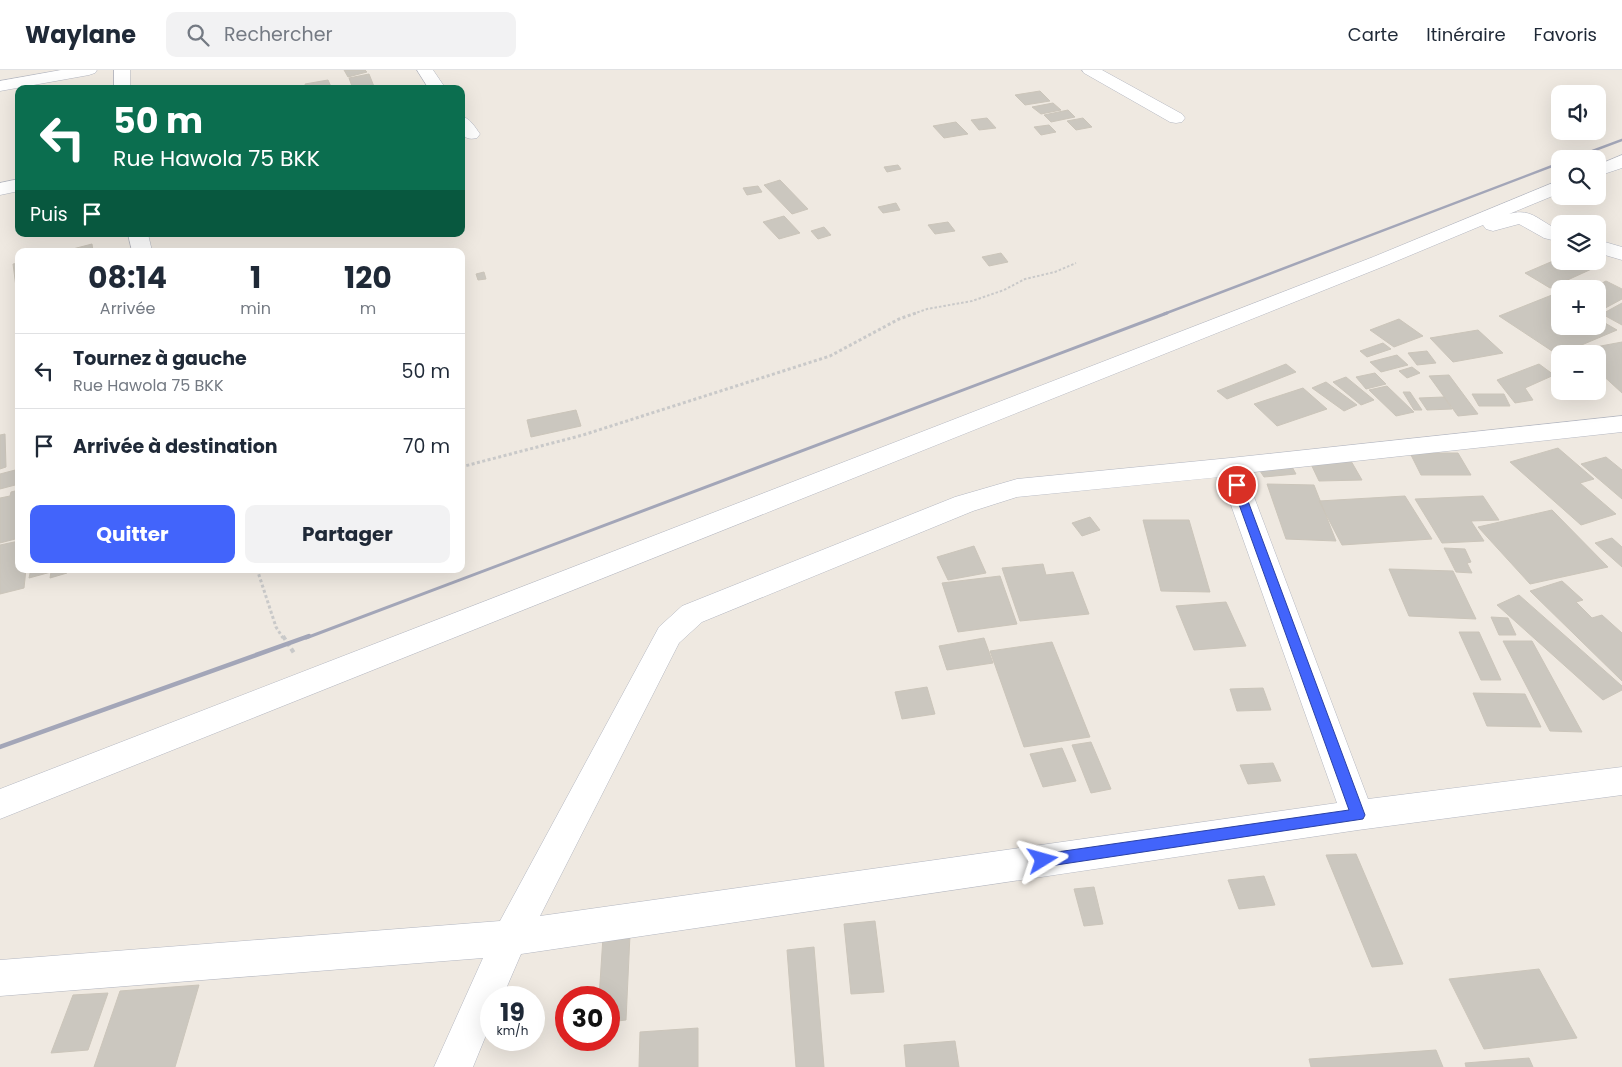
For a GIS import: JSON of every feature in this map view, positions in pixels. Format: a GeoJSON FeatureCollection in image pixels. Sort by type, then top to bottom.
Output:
{"type":"FeatureCollection","features":[{"type":"Feature","properties":{"kind":"street"},"geometry":{"type":"LineString","coordinates":[[0,86],[89,70]]}},
{"type":"Feature","properties":{"kind":"street"},"geometry":{"type":"LineString","coordinates":[[122,70],[122,85]]}},
{"type":"Feature","properties":{"kind":"street"},"geometry":{"type":"LineString","coordinates":[[425,70],[435,85]]}},
{"type":"Feature","properties":{"kind":"street"},"geometry":{"type":"LineString","coordinates":[[1090,70],[1176,118]]}},
{"type":"Feature","properties":{"kind":"street"},"geometry":{"type":"LineString","coordinates":[[1606,168],[1622,161]]}},
{"type":"Feature","properties":{"kind":"street"},"geometry":{"type":"LineString","coordinates":[[0,189],[15,186]]}},
{"type":"Feature","properties":{"kind":"street"},"geometry":{"type":"LineString","coordinates":[[0,804],[1402,251],[1551,190]]}},
{"type":"Feature","properties":{"kind":"street"},"geometry":{"type":"LineString","coordinates":[[1402,251],[1521,217],[1551,232]]}},
{"type":"Feature","properties":{"kind":"street"},"geometry":{"type":"LineString","coordinates":[[1606,249],[1622,254]]}},
{"type":"Feature","properties":{"kind":"street"},"geometry":{"type":"LineString","coordinates":[[453,1067],[510,938],[669,635],[692,614],[964,504],[1017,488],[1230,467],[1622,424]]}},
{"type":"Feature","properties":{"kind":"street"},"geometry":{"type":"LineString","coordinates":[[1230,467],[1358,815]]}},
{"type":"Feature","properties":{"kind":"street"},"geometry":{"type":"LineString","coordinates":[[0,978],[510,938],[1358,815],[1622,781]]}},
{"type":"Feature","properties":{"kind":"path"},"geometry":{"type":"LineString","coordinates":[[465,466],[584,435],[750,383],[830,356],[899,319],[927,309],[972,301],[1004,290],[1025,279],[1055,272],[1076,263]]}},
{"type":"Feature","properties":{"kind":"path"},"geometry":{"type":"LineString","coordinates":[[258,573],[276,627],[289,644],[311,682]]}},
{"type":"Feature","properties":{"kind":"building"},"geometry":{"type":"Polygon","coordinates":[[[344,70],[365,70],[367,72],[348,77],[344,70]]]}},
{"type":"Feature","properties":{"kind":"building"},"geometry":{"type":"Polygon","coordinates":[[[369,74],[373,85],[352,85],[349,78],[369,74]]]}},
{"type":"Feature","properties":{"kind":"building"},"geometry":{"type":"Polygon","coordinates":[[[328,80],[330,85],[305,85],[328,80]]]}},
{"type":"Feature","properties":{"kind":"building"},"geometry":{"type":"Polygon","coordinates":[[[1040,91],[1050,101],[1025,105],[1015,95],[1040,91]]]}},
{"type":"Feature","properties":{"kind":"building"},"geometry":{"type":"Polygon","coordinates":[[[1053,103],[1061,110],[1041,114],[1032,107],[1053,103]]]}},
{"type":"Feature","properties":{"kind":"building"},"geometry":{"type":"Polygon","coordinates":[[[1068,110],[1075,117],[1051,122],[1044,115],[1068,110]]]}},
{"type":"Feature","properties":{"kind":"building"},"geometry":{"type":"Polygon","coordinates":[[[987,118],[996,128],[979,130],[971,120],[987,118]]]}},
{"type":"Feature","properties":{"kind":"building"},"geometry":{"type":"Polygon","coordinates":[[[1083,118],[1092,127],[1076,130],[1067,121],[1083,118]]]}},
{"type":"Feature","properties":{"kind":"building"},"geometry":{"type":"Polygon","coordinates":[[[956,122],[968,134],[944,138],[933,126],[956,122]]]}},
{"type":"Feature","properties":{"kind":"building"},"geometry":{"type":"Polygon","coordinates":[[[1049,125],[1056,132],[1041,135],[1034,127],[1049,125]]]}},
{"type":"Feature","properties":{"kind":"building"},"geometry":{"type":"Polygon","coordinates":[[[898,165],[901,169],[887,172],[884,167],[898,165]]]}},
{"type":"Feature","properties":{"kind":"building"},"geometry":{"type":"Polygon","coordinates":[[[780,180],[808,209],[792,214],[764,185],[780,180]]]}},
{"type":"Feature","properties":{"kind":"building"},"geometry":{"type":"Polygon","coordinates":[[[758,186],[762,192],[747,195],[743,188],[758,186]]]}},
{"type":"Feature","properties":{"kind":"building"},"geometry":{"type":"Polygon","coordinates":[[[896,203],[900,210],[883,213],[878,207],[896,203]]]}},
{"type":"Feature","properties":{"kind":"building"},"geometry":{"type":"Polygon","coordinates":[[[784,216],[800,233],[779,239],[763,222],[784,216]]]}},
{"type":"Feature","properties":{"kind":"building"},"geometry":{"type":"Polygon","coordinates":[[[948,222],[955,231],[935,234],[928,225],[948,222]]]}},
{"type":"Feature","properties":{"kind":"building"},"geometry":{"type":"Polygon","coordinates":[[[824,227],[831,235],[818,239],[811,231],[824,227]]]}},
{"type":"Feature","properties":{"kind":"building"},"geometry":{"type":"Polygon","coordinates":[[[92,244],[93,248],[77,248],[92,244]]]}},
{"type":"Feature","properties":{"kind":"building"},"geometry":{"type":"Polygon","coordinates":[[[1001,253],[1008,262],[989,266],[982,257],[1001,253]]]}},
{"type":"Feature","properties":{"kind":"building"},"geometry":{"type":"Polygon","coordinates":[[[1551,262],[1551,270],[1589,270],[1568,280],[1551,280],[1550,288],[1525,273],[1551,262]]]}},
{"type":"Feature","properties":{"kind":"building"},"geometry":{"type":"Polygon","coordinates":[[[13,264],[15,264],[15,279],[13,264]]]}},
{"type":"Feature","properties":{"kind":"building"},"geometry":{"type":"Polygon","coordinates":[[[484,272],[486,279],[478,280],[476,274],[484,272]]]}},
{"type":"Feature","properties":{"kind":"building"},"geometry":{"type":"Polygon","coordinates":[[[1606,281],[1622,289],[1622,299],[1606,308],[1606,281]]]}},
{"type":"Feature","properties":{"kind":"building"},"geometry":{"type":"Polygon","coordinates":[[[1551,295],[1551,335],[1605,335],[1582,345],[1551,345],[1551,350],[1499,316],[1551,295]]]}},
{"type":"Feature","properties":{"kind":"building"},"geometry":{"type":"Polygon","coordinates":[[[1622,303],[1622,325],[1606,316],[1606,312],[1622,303]]]}},
{"type":"Feature","properties":{"kind":"building"},"geometry":{"type":"Polygon","coordinates":[[[1399,319],[1423,336],[1394,347],[1370,330],[1399,319]]]}},
{"type":"Feature","properties":{"kind":"building"},"geometry":{"type":"Polygon","coordinates":[[[1606,324],[1617,330],[1606,335],[1606,324]]]}},
{"type":"Feature","properties":{"kind":"building"},"geometry":{"type":"Polygon","coordinates":[[[1478,330],[1503,353],[1453,362],[1430,338],[1478,330]]]}},
{"type":"Feature","properties":{"kind":"building"},"geometry":{"type":"Polygon","coordinates":[[[1622,342],[1622,393],[1606,378],[1606,345],[1622,342]]]}},
{"type":"Feature","properties":{"kind":"building"},"geometry":{"type":"Polygon","coordinates":[[[1383,343],[1391,349],[1367,357],[1360,351],[1383,343]]]}},
{"type":"Feature","properties":{"kind":"building"},"geometry":{"type":"Polygon","coordinates":[[[1427,351],[1436,363],[1417,365],[1408,353],[1427,351]]]}},
{"type":"Feature","properties":{"kind":"building"},"geometry":{"type":"Polygon","coordinates":[[[1397,355],[1408,365],[1381,372],[1370,362],[1397,355]]]}},
{"type":"Feature","properties":{"kind":"building"},"geometry":{"type":"Polygon","coordinates":[[[1286,364],[1296,372],[1227,399],[1217,391],[1286,364]]]}},
{"type":"Feature","properties":{"kind":"building"},"geometry":{"type":"Polygon","coordinates":[[[1539,364],[1551,373],[1551,376],[1525,388],[1533,400],[1515,403],[1497,380],[1539,364]]]}},
{"type":"Feature","properties":{"kind":"building"},"geometry":{"type":"Polygon","coordinates":[[[1412,367],[1420,373],[1407,378],[1399,371],[1412,367]]]}},
{"type":"Feature","properties":{"kind":"building"},"geometry":{"type":"Polygon","coordinates":[[[1375,373],[1386,384],[1366,389],[1356,377],[1375,373]]]}},
{"type":"Feature","properties":{"kind":"building"},"geometry":{"type":"Polygon","coordinates":[[[1449,375],[1478,414],[1458,416],[1429,376],[1449,375]]]}},
{"type":"Feature","properties":{"kind":"building"},"geometry":{"type":"Polygon","coordinates":[[[1346,377],[1374,400],[1361,405],[1333,382],[1346,377]]]}},
{"type":"Feature","properties":{"kind":"building"},"geometry":{"type":"Polygon","coordinates":[[[1326,382],[1357,405],[1344,411],[1312,388],[1326,382]]]}},
{"type":"Feature","properties":{"kind":"building"},"geometry":{"type":"Polygon","coordinates":[[[1387,386],[1414,412],[1396,416],[1369,390],[1387,386]]]}},
{"type":"Feature","properties":{"kind":"building"},"geometry":{"type":"Polygon","coordinates":[[[1303,388],[1327,409],[1277,426],[1254,404],[1303,388]]]}},
{"type":"Feature","properties":{"kind":"building"},"geometry":{"type":"Polygon","coordinates":[[[1403,392],[1410,392],[1422,410],[1414,410],[1403,392]]]}},
{"type":"Feature","properties":{"kind":"building"},"geometry":{"type":"Polygon","coordinates":[[[1472,394],[1504,394],[1510,406],[1479,406],[1472,394]]]}},
{"type":"Feature","properties":{"kind":"building"},"geometry":{"type":"Polygon","coordinates":[[[1444,397],[1452,409],[1427,410],[1419,398],[1444,397]]]}},
{"type":"Feature","properties":{"kind":"building"},"geometry":{"type":"Polygon","coordinates":[[[576,410],[581,426],[531,437],[527,420],[576,410]]]}},
{"type":"Feature","properties":{"kind":"building"},"geometry":{"type":"Polygon","coordinates":[[[5,434],[6,467],[0,469],[0,435],[5,434]]]}},
{"type":"Feature","properties":{"kind":"building"},"geometry":{"type":"Polygon","coordinates":[[[1558,448],[1594,479],[1580,483],[1616,514],[1581,525],[1510,462],[1558,448]]]}},
{"type":"Feature","properties":{"kind":"building"},"geometry":{"type":"Polygon","coordinates":[[[1410,453],[1458,453],[1471,475],[1421,475],[1410,453]]]}},
{"type":"Feature","properties":{"kind":"building"},"geometry":{"type":"Polygon","coordinates":[[[1606,457],[1622,470],[1622,499],[1581,464],[1606,457]]]}},
{"type":"Feature","properties":{"kind":"building"},"geometry":{"type":"Polygon","coordinates":[[[1351,461],[1362,480],[1319,481],[1310,462],[1351,461]]]}},
{"type":"Feature","properties":{"kind":"building"},"geometry":{"type":"Polygon","coordinates":[[[1291,465],[1296,474],[1264,477],[1258,468],[1291,465]]]}},
{"type":"Feature","properties":{"kind":"building"},"geometry":{"type":"Polygon","coordinates":[[[15,470],[15,485],[0,489],[0,474],[15,470]]]}},
{"type":"Feature","properties":{"kind":"building"},"geometry":{"type":"Polygon","coordinates":[[[1267,484],[1314,485],[1336,541],[1286,539],[1267,484]]]}},
{"type":"Feature","properties":{"kind":"building"},"geometry":{"type":"Polygon","coordinates":[[[15,491],[15,539],[0,543],[0,498],[10,496],[11,492],[15,491]]]}},
{"type":"Feature","properties":{"kind":"building"},"geometry":{"type":"Polygon","coordinates":[[[1405,496],[1432,539],[1342,545],[1319,501],[1405,496]]]}},
{"type":"Feature","properties":{"kind":"building"},"geometry":{"type":"Polygon","coordinates":[[[1483,496],[1499,520],[1471,521],[1484,541],[1442,543],[1415,499],[1483,496]]]}},
{"type":"Feature","properties":{"kind":"building"},"geometry":{"type":"Polygon","coordinates":[[[1552,510],[1608,567],[1530,584],[1478,527],[1552,510]]]}},
{"type":"Feature","properties":{"kind":"building"},"geometry":{"type":"Polygon","coordinates":[[[1090,517],[1100,530],[1082,536],[1072,523],[1090,517]]]}},
{"type":"Feature","properties":{"kind":"building"},"geometry":{"type":"Polygon","coordinates":[[[1143,520],[1189,520],[1210,592],[1161,591],[1143,520]]]}},
{"type":"Feature","properties":{"kind":"building"},"geometry":{"type":"Polygon","coordinates":[[[1612,538],[1622,547],[1622,567],[1595,543],[1612,538]]]}},
{"type":"Feature","properties":{"kind":"building"},"geometry":{"type":"Polygon","coordinates":[[[15,542],[15,573],[26,573],[24,588],[0,594],[0,545],[15,542]]]}},
{"type":"Feature","properties":{"kind":"building"},"geometry":{"type":"Polygon","coordinates":[[[974,546],[986,573],[948,580],[937,557],[974,546]]]}},
{"type":"Feature","properties":{"kind":"building"},"geometry":{"type":"Polygon","coordinates":[[[1444,548],[1465,549],[1471,562],[1467,563],[1472,573],[1456,572],[1444,548]]]}},
{"type":"Feature","properties":{"kind":"building"},"geometry":{"type":"Polygon","coordinates":[[[1043,564],[1046,575],[1073,572],[1089,614],[1020,621],[1002,568],[1043,564]]]}},
{"type":"Feature","properties":{"kind":"building"},"geometry":{"type":"Polygon","coordinates":[[[1389,569],[1453,571],[1476,619],[1409,616],[1389,569]]]}},
{"type":"Feature","properties":{"kind":"building"},"geometry":{"type":"Polygon","coordinates":[[[30,573],[47,573],[29,578],[30,573]]]}},
{"type":"Feature","properties":{"kind":"building"},"geometry":{"type":"Polygon","coordinates":[[[51,573],[67,573],[50,578],[51,573]]]}},
{"type":"Feature","properties":{"kind":"building"},"geometry":{"type":"Polygon","coordinates":[[[1000,576],[1017,624],[958,632],[942,583],[1000,576]]]}},
{"type":"Feature","properties":{"kind":"building"},"geometry":{"type":"Polygon","coordinates":[[[1562,581],[1583,600],[1576,602],[1592,618],[1602,615],[1622,633],[1622,681],[1530,591],[1562,581]]]}},
{"type":"Feature","properties":{"kind":"building"},"geometry":{"type":"Polygon","coordinates":[[[1519,595],[1622,686],[1622,690],[1603,700],[1497,605],[1519,595]]]}},
{"type":"Feature","properties":{"kind":"building"},"geometry":{"type":"Polygon","coordinates":[[[1226,602],[1246,646],[1194,650],[1176,606],[1226,602]]]}},
{"type":"Feature","properties":{"kind":"building"},"geometry":{"type":"Polygon","coordinates":[[[1491,617],[1508,618],[1516,635],[1499,635],[1491,617]]]}},
{"type":"Feature","properties":{"kind":"building"},"geometry":{"type":"Polygon","coordinates":[[[1459,632],[1479,632],[1501,680],[1481,680],[1459,632]]]}},
{"type":"Feature","properties":{"kind":"building"},"geometry":{"type":"Polygon","coordinates":[[[984,638],[993,663],[947,670],[939,646],[984,638]]]}},
{"type":"Feature","properties":{"kind":"building"},"geometry":{"type":"Polygon","coordinates":[[[1503,641],[1532,641],[1582,732],[1550,731],[1503,641]]]}},
{"type":"Feature","properties":{"kind":"building"},"geometry":{"type":"Polygon","coordinates":[[[1052,642],[1090,737],[1024,747],[990,651],[1052,642]]]}},
{"type":"Feature","properties":{"kind":"building"},"geometry":{"type":"Polygon","coordinates":[[[927,687],[935,714],[902,719],[895,692],[927,687]]]}},
{"type":"Feature","properties":{"kind":"building"},"geometry":{"type":"Polygon","coordinates":[[[1263,688],[1271,710],[1237,711],[1230,689],[1263,688]]]}},
{"type":"Feature","properties":{"kind":"building"},"geometry":{"type":"Polygon","coordinates":[[[1473,693],[1525,694],[1541,727],[1487,726],[1473,693]]]}},
{"type":"Feature","properties":{"kind":"building"},"geometry":{"type":"Polygon","coordinates":[[[1091,742],[1111,789],[1091,793],[1072,745],[1091,742]]]}},
{"type":"Feature","properties":{"kind":"building"},"geometry":{"type":"Polygon","coordinates":[[[1062,748],[1076,781],[1043,787],[1030,754],[1062,748]]]}},
{"type":"Feature","properties":{"kind":"building"},"geometry":{"type":"Polygon","coordinates":[[[1273,763],[1281,781],[1248,784],[1240,765],[1273,763]]]}},
{"type":"Feature","properties":{"kind":"building"},"geometry":{"type":"Polygon","coordinates":[[[1356,854],[1403,964],[1372,967],[1326,855],[1356,854]]]}},
{"type":"Feature","properties":{"kind":"building"},"geometry":{"type":"Polygon","coordinates":[[[1264,876],[1275,905],[1239,909],[1228,880],[1264,876]]]}},
{"type":"Feature","properties":{"kind":"building"},"geometry":{"type":"Polygon","coordinates":[[[1094,887],[1103,924],[1084,926],[1074,889],[1094,887]]]}},
{"type":"Feature","properties":{"kind":"building"},"geometry":{"type":"Polygon","coordinates":[[[875,921],[884,992],[851,994],[844,924],[875,921]]]}},
{"type":"Feature","properties":{"kind":"building"},"geometry":{"type":"Polygon","coordinates":[[[630,935],[626,1020],[620,1021],[620,986],[600,986],[603,937],[630,935]]]}},
{"type":"Feature","properties":{"kind":"building"},"geometry":{"type":"Polygon","coordinates":[[[814,947],[824,1067],[796,1067],[787,950],[814,947]]]}},
{"type":"Feature","properties":{"kind":"building"},"geometry":{"type":"Polygon","coordinates":[[[1539,969],[1577,1038],[1484,1049],[1449,979],[1539,969]]]}},
{"type":"Feature","properties":{"kind":"building"},"geometry":{"type":"Polygon","coordinates":[[[199,985],[175,1067],[94,1067],[120,991],[199,985]]]}},
{"type":"Feature","properties":{"kind":"building"},"geometry":{"type":"Polygon","coordinates":[[[108,993],[88,1050],[51,1053],[73,995],[108,993]]]}},
{"type":"Feature","properties":{"kind":"building"},"geometry":{"type":"Polygon","coordinates":[[[698,1028],[698,1067],[639,1067],[640,1032],[698,1028]]]}},
{"type":"Feature","properties":{"kind":"building"},"geometry":{"type":"Polygon","coordinates":[[[955,1041],[959,1067],[906,1067],[904,1045],[955,1041]]]}},
{"type":"Feature","properties":{"kind":"building"},"geometry":{"type":"Polygon","coordinates":[[[1436,1050],[1443,1067],[1311,1067],[1309,1059],[1436,1050]]]}},
{"type":"Feature","properties":{"kind":"building"},"geometry":{"type":"Polygon","coordinates":[[[1529,1058],[1533,1067],[1466,1067],[1465,1063],[1529,1058]]]}},
{"type":"Feature","properties":{"kind":"railway"},"geometry":{"type":"LineString","coordinates":[[1595,150],[1622,140]]}},
{"type":"Feature","properties":{"kind":"railway"},"geometry":{"type":"LineString","coordinates":[[1164,314],[1551,166]]}},
{"type":"Feature","properties":{"kind":"railway"},"geometry":{"type":"LineString","coordinates":[[306,638],[1167,313]]}},
{"type":"Feature","properties":{"kind":"railway"},"geometry":{"type":"LineString","coordinates":[[0,747],[309,636]]}},
{"type":"Feature","properties":{"kind":"route"},"geometry":{"type":"LineString","coordinates":[[1043,860],[1358,815],[1237,485]]}}]}
